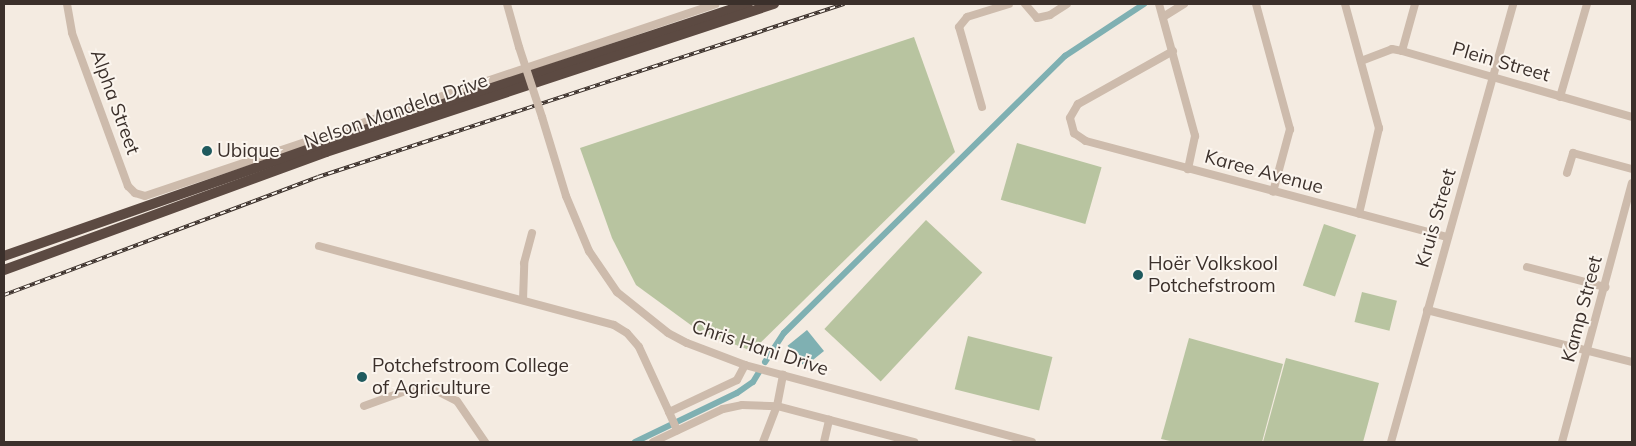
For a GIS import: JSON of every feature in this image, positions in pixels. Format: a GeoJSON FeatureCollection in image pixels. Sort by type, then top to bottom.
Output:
{"type":"FeatureCollection","features":[{"type":"Feature","properties":{"kind":"highway","name":"Nelson Mandela Drive"},"geometry":{"type":"LineString","coordinates":[[4,256],[340,138],[748,4]]}},
{"type":"Feature","properties":{"kind":"highway","name":"Nelson Mandela Drive"},"geometry":{"type":"LineString","coordinates":[[4,270],[326,152],[774,4]]}},
{"type":"Feature","properties":{"kind":"street","name":"Alpha Street"},"geometry":{"type":"LineString","coordinates":[[67,4],[72,33],[128,186],[135,193],[150,196],[338,129],[716,4]]}},
{"type":"Feature","properties":{"kind":"street","name":"Chris Hani Drive"},"geometry":{"type":"LineString","coordinates":[[506,4],[575,221],[601,271],[618,292],[668,333],[687,343],[745,365],[1019,441],[1032,442]]}},
{"type":"Feature","properties":{"kind":"street"},"geometry":{"type":"LineString","coordinates":[[982,107],[959,27],[968,17],[1009,4]]}},
{"type":"Feature","properties":{"kind":"street"},"geometry":{"type":"LineString","coordinates":[[1025,4],[1037,18],[1050,15],[1067,4]]}},
{"type":"Feature","properties":{"kind":"street"},"geometry":{"type":"LineString","coordinates":[[1159,4],[1195,136],[1188,169]]}},
{"type":"Feature","properties":{"kind":"street"},"geometry":{"type":"LineString","coordinates":[[1163,17],[1184,4]]}},
{"type":"Feature","properties":{"kind":"street"},"geometry":{"type":"LineString","coordinates":[[1256,4],[1289,121],[1288,138],[1272,192]]}},
{"type":"Feature","properties":{"kind":"street"},"geometry":{"type":"LineString","coordinates":[[1345,4],[1379,135],[1359,214]]}},
{"type":"Feature","properties":{"kind":"street"},"geometry":{"type":"LineString","coordinates":[[1402,51],[1415,4]]}},
{"type":"Feature","properties":{"kind":"street","name":"Kruis Street"},"geometry":{"type":"LineString","coordinates":[[1391,442],[1513,4]]}},
{"type":"Feature","properties":{"kind":"street"},"geometry":{"type":"LineString","coordinates":[[1560,97],[1587,4]]}},
{"type":"Feature","properties":{"kind":"street","name":"Plein Street"},"geometry":{"type":"LineString","coordinates":[[1361,61],[1392,49],[1402,51],[1632,117]]}},
{"type":"Feature","properties":{"kind":"street","name":"Karee Avenue"},"geometry":{"type":"LineString","coordinates":[[1173,51],[1078,104],[1070,118],[1074,133],[1086,140],[1188,169],[1447,237]]}},
{"type":"Feature","properties":{"kind":"street"},"geometry":{"type":"LineString","coordinates":[[1567,173],[1573,153],[1632,168]]}},
{"type":"Feature","properties":{"kind":"street","name":"Kamp Street"},"geometry":{"type":"LineString","coordinates":[[1562,442],[1632,183]]}},
{"type":"Feature","properties":{"kind":"street"},"geometry":{"type":"LineString","coordinates":[[523,300],[524,263],[532,233]]}},
{"type":"Feature","properties":{"kind":"street"},"geometry":{"type":"LineString","coordinates":[[318,246],[604,321],[627,333],[639,347],[675,426]]}},
{"type":"Feature","properties":{"kind":"street"},"geometry":{"type":"LineString","coordinates":[[1527,267],[1605,287]]}},
{"type":"Feature","properties":{"kind":"street"},"geometry":{"type":"LineString","coordinates":[[1427,310],[1632,362]]}},
{"type":"Feature","properties":{"kind":"street"},"geometry":{"type":"LineString","coordinates":[[669,412],[737,380],[745,365]]}},
{"type":"Feature","properties":{"kind":"street"},"geometry":{"type":"LineString","coordinates":[[763,442],[778,406],[783,375]]}},
{"type":"Feature","properties":{"kind":"street"},"geometry":{"type":"LineString","coordinates":[[364,406],[411,389],[448,394],[457,401],[485,442]]}},
{"type":"Feature","properties":{"kind":"street"},"geometry":{"type":"LineString","coordinates":[[653,442],[675,426],[730,406],[778,406],[873,433],[914,442]]}},
{"type":"Feature","properties":{"kind":"street"},"geometry":{"type":"LineString","coordinates":[[824,442],[829,420]]}},
{"type":"Feature","properties":{"kind":"street"},"geometry":{"type":"LineString","coordinates":[[871,442],[873,433]]}},
{"type":"Feature","properties":{"kind":"green space"},"geometry":{"type":"Polygon","coordinates":[[[914,37],[955,152],[752,351],[699,331],[636,285],[612,238],[580,148],[914,37]]]}},
{"type":"Feature","properties":{"kind":"green space"},"geometry":{"type":"Polygon","coordinates":[[[1017,143],[1102,167],[1085,224],[1001,200],[1017,143]]]}},
{"type":"Feature","properties":{"kind":"green space"},"geometry":{"type":"Polygon","coordinates":[[[926,220],[982,273],[881,381],[824,329],[926,220]]]}},
{"type":"Feature","properties":{"kind":"green space"},"geometry":{"type":"Polygon","coordinates":[[[1324,224],[1356,235],[1335,297],[1303,285],[1324,224]]]}},
{"type":"Feature","properties":{"kind":"green space"},"geometry":{"type":"Polygon","coordinates":[[[1362,292],[1397,301],[1389,331],[1355,322],[1362,292]]]}},
{"type":"Feature","properties":{"kind":"green space"},"geometry":{"type":"Polygon","coordinates":[[[968,336],[1052,357],[1039,410],[955,389],[968,336]]]}},
{"type":"Feature","properties":{"kind":"green space"},"geometry":{"type":"Polygon","coordinates":[[[1189,338],[1283,364],[1262,442],[1175,442],[1161,439],[1189,338]]]}},
{"type":"Feature","properties":{"kind":"green space"},"geometry":{"type":"Polygon","coordinates":[[[1286,358],[1379,383],[1363,442],[1263,442],[1286,358]]]}},
{"type":"Feature","properties":{"kind":"water"},"geometry":{"type":"Polygon","coordinates":[[[807,330],[824,351],[805,367],[788,346],[807,330]]]}},
{"type":"Feature","properties":{"kind":"waterway"},"geometry":{"type":"LineString","coordinates":[[765,362],[784,333],[1065,56],[1144,4]]}},
{"type":"Feature","properties":{"kind":"waterway"},"geometry":{"type":"LineString","coordinates":[[635,442],[737,393],[753,382],[759,372]]}},
{"type":"Feature","properties":{"kind":"railway"},"geometry":{"type":"LineString","coordinates":[[4,295],[318,177],[844,4]]}},
{"type":"Feature","properties":{"kind":"place","name":"Ubique"},"geometry":{"type":"Point","coordinates":[207,151]}},
{"type":"Feature","properties":{"kind":"place","name":"Hoër Volkskool Potchefstroom"},"geometry":{"type":"Point","coordinates":[1138,275]}},
{"type":"Feature","properties":{"kind":"place","name":"Potchefstroom College of Agriculture"},"geometry":{"type":"Point","coordinates":[362,377]}}]}
